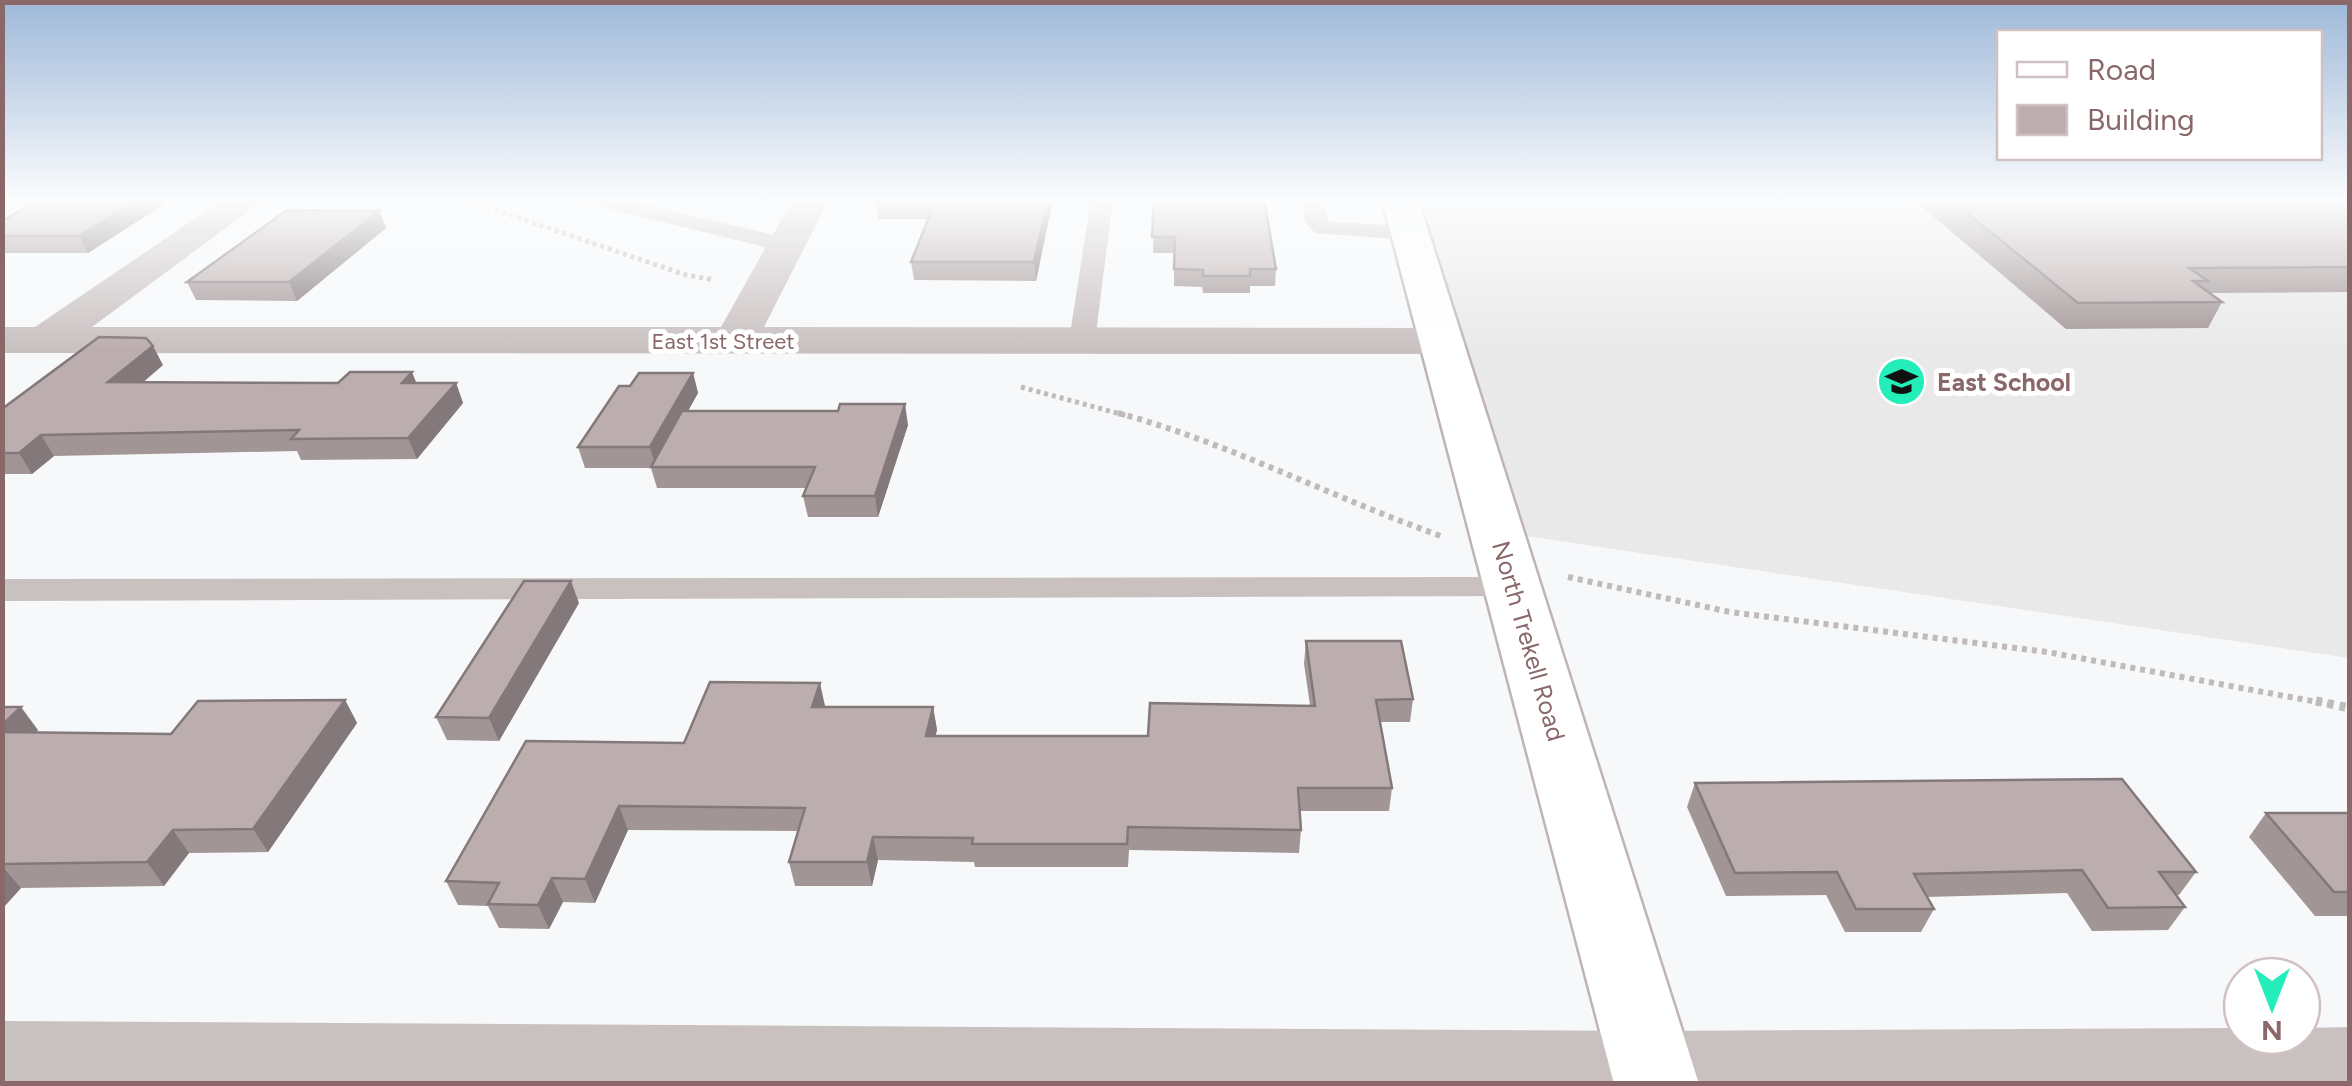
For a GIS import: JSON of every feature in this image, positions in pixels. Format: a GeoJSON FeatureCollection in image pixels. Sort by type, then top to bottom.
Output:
{"type":"FeatureCollection","features":[{"type":"Feature","properties":{"kind":"main road","name":"North Trekell Road"},"geometry":{"type":"LineString","coordinates":[[1416,250],[1654,1076]]}},
{"type":"Feature","properties":{"kind":"street"},"geometry":{"type":"LineString","coordinates":[[2,370],[24,340],[167,250]]}},
{"type":"Feature","properties":{"kind":"street"},"geometry":{"type":"LineString","coordinates":[[735,340],[783,250]]}},
{"type":"Feature","properties":{"kind":"street","name":"East 1st Street"},"geometry":{"type":"LineString","coordinates":[[24,340],[1444,340]]}},
{"type":"Feature","properties":{"kind":"street"},"geometry":{"type":"LineString","coordinates":[[2,1059],[1654,1076],[2350,1066]]}},
{"type":"Feature","properties":{"kind":"lane"},"geometry":{"type":"LineString","coordinates":[[1082,340],[1095,250]]}},
{"type":"Feature","properties":{"kind":"lane"},"geometry":{"type":"LineString","coordinates":[[2,590],[1510,573]]}},
{"type":"Feature","properties":{"kind":"path"},"geometry":{"type":"LineString","coordinates":[[1510,573],[1771,619],[2003,646],[2184,674],[2350,708]]}},
{"type":"Feature","properties":{"kind":"shaded area","name":"East School"},"geometry":{"type":"Polygon","coordinates":[[[1415,250],[2349,250],[2349,658],[1498,532],[1415,250]]]}},
{"type":"Feature","properties":{"kind":"building"},"geometry":{"type":"Polygon","coordinates":[[[232,250],[330,250],[289,282],[187,282],[232,250]]]}},
{"type":"Feature","properties":{"kind":"building"},"geometry":{"type":"Polygon","coordinates":[[[916,250],[1037,250],[1034,262],[911,262],[916,250]]]}},
{"type":"Feature","properties":{"kind":"building"},"geometry":{"type":"Polygon","coordinates":[[[1175,250],[1273,250],[1276,269],[1250,269],[1250,276],[1203,276],[1203,270],[1174,269],[1175,250]]]}},
{"type":"Feature","properties":{"kind":"building"},"geometry":{"type":"Polygon","coordinates":[[[2012,250],[2350,250],[2350,267],[2189,268],[2208,281],[2193,281],[2222,302],[2078,303],[2012,250]]]}},
{"type":"Feature","properties":{"kind":"building"},"geometry":{"type":"Polygon","coordinates":[[[99,337],[146,338],[153,346],[108,382],[338,383],[350,372],[412,372],[402,383],[456,383],[408,438],[291,439],[299,430],[41,435],[19,453],[2,453],[2,409],[99,337]]]}},
{"type":"Feature","properties":{"kind":"building"},"geometry":{"type":"Polygon","coordinates":[[[639,373],[693,373],[650,447],[578,447],[619,386],[630,386],[639,373]]]}},
{"type":"Feature","properties":{"kind":"building"},"geometry":{"type":"Polygon","coordinates":[[[840,404],[905,404],[875,496],[803,496],[815,467],[651,467],[682,411],[838,411],[840,404]]]}},
{"type":"Feature","properties":{"kind":"building"},"geometry":{"type":"Polygon","coordinates":[[[524,581],[571,581],[489,718],[436,717],[524,581]]]}},
{"type":"Feature","properties":{"kind":"building"},"geometry":{"type":"Polygon","coordinates":[[[1306,641],[1401,641],[1413,699],[1376,700],[1392,788],[1298,788],[1301,830],[1128,827],[1127,844],[972,844],[973,838],[873,837],[867,862],[789,862],[805,808],[619,806],[585,879],[552,878],[538,905],[488,904],[499,883],[446,881],[526,741],[684,743],[710,682],[820,683],[812,707],[933,707],[926,736],[1148,736],[1150,703],[1315,706],[1306,641]]]}},
{"type":"Feature","properties":{"kind":"building"},"geometry":{"type":"Polygon","coordinates":[[[345,700],[253,829],[173,830],[147,862],[2,864],[2,732],[171,734],[198,701],[345,700]]]}},
{"type":"Feature","properties":{"kind":"building"},"geometry":{"type":"Polygon","coordinates":[[[2,707],[21,707],[2,725],[2,707]]]}},
{"type":"Feature","properties":{"kind":"building"},"geometry":{"type":"Polygon","coordinates":[[[2122,779],[2196,872],[2159,872],[2185,907],[2108,908],[2082,870],[1914,874],[1934,909],[1856,909],[1837,872],[1735,873],[1695,783],[2122,779]]]}},
{"type":"Feature","properties":{"kind":"building"},"geometry":{"type":"Polygon","coordinates":[[[2266,813],[2350,813],[2350,892],[2334,892],[2266,813]]]}},
{"type":"Feature","properties":{"kind":"place","name":"East School"},"geometry":{"type":"Point","coordinates":[1902,382]}}]}
